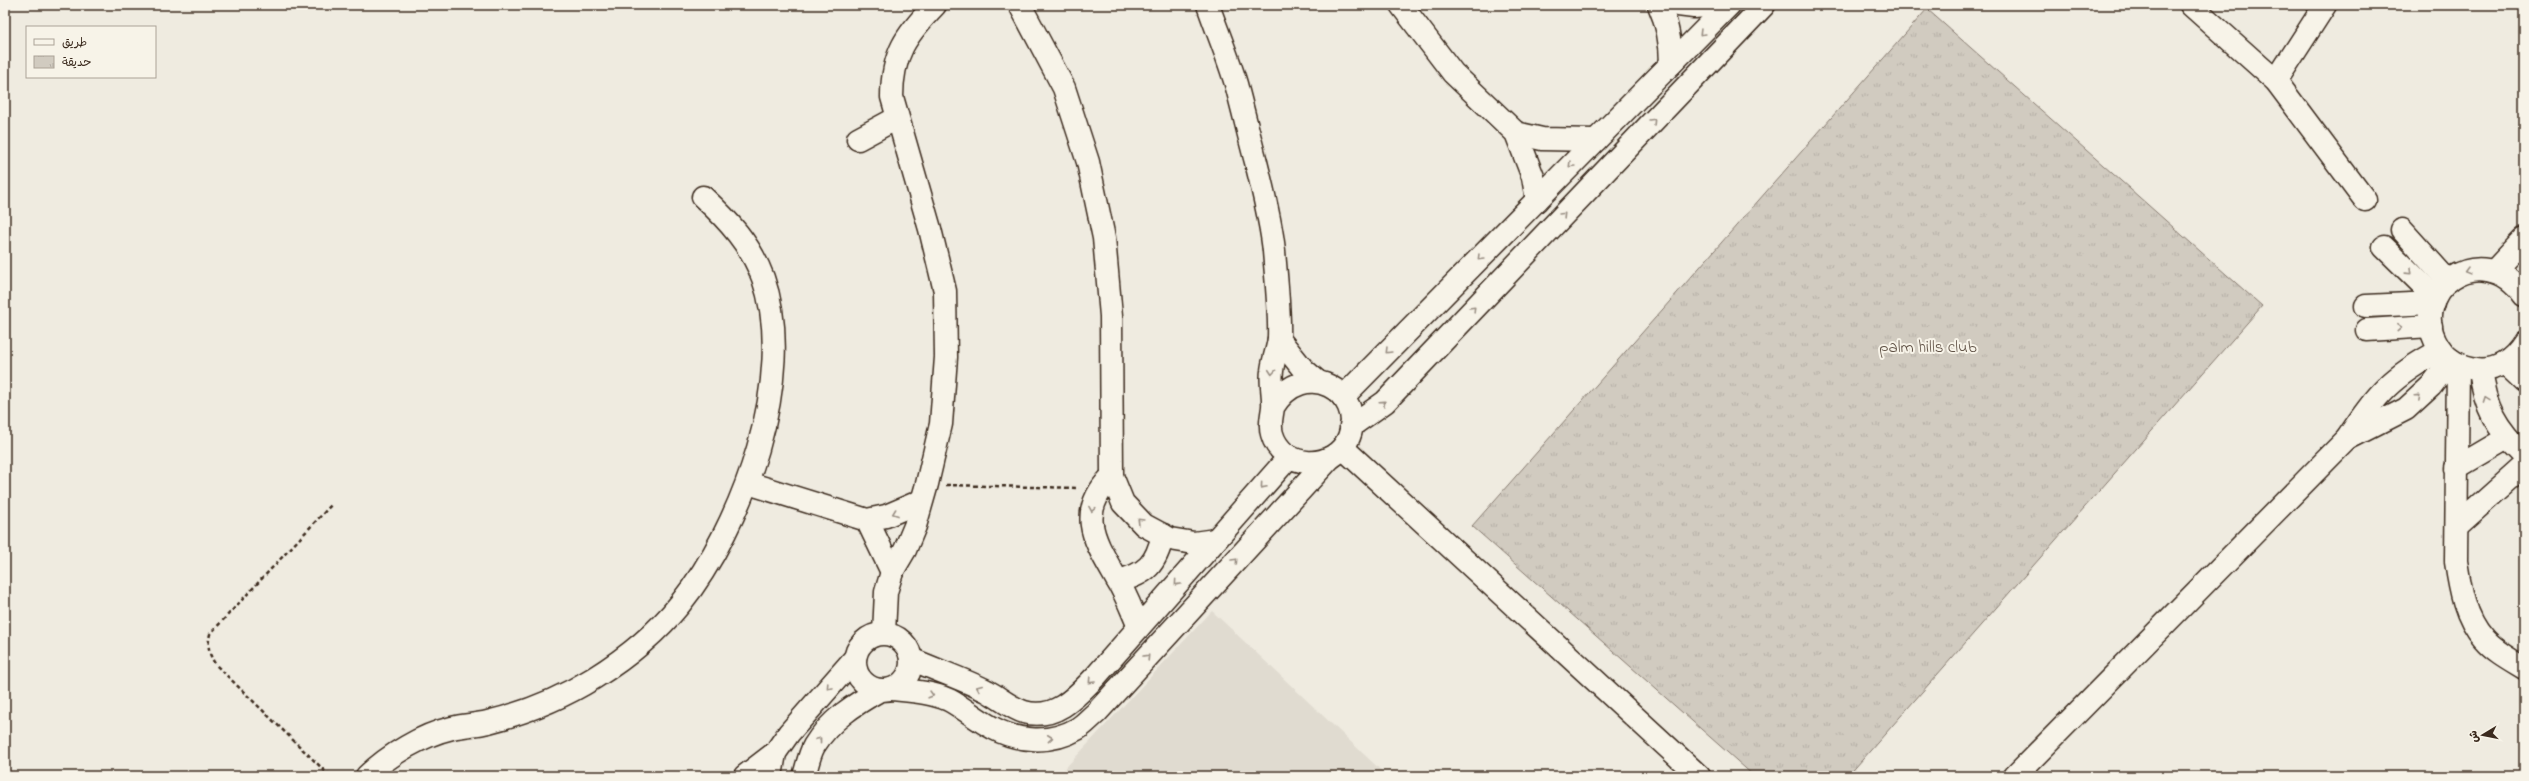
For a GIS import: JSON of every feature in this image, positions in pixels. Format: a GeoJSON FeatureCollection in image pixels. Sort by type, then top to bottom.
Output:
{"type":"FeatureCollection","features":[{"type":"Feature","properties":{"kind":"street"},"geometry":{"type":"LineString","coordinates":[[884,634],[884,613],[892,572],[905,550],[924,493],[941,424],[946,358],[945,291],[930,229],[892,97],[892,76],[897,55],[907,36],[935,5]]}},
{"type":"Feature","properties":{"kind":"street"},"geometry":{"type":"LineString","coordinates":[[1208,5],[1236,84],[1262,189],[1274,249],[1279,339],[1271,372],[1273,407],[1270,420],[1272,434],[1278,447],[1289,457],[1302,462],[1317,463],[1336,453]]}},
{"type":"Feature","properties":{"kind":"street"},"geometry":{"type":"LineString","coordinates":[[1401,5],[1453,73],[1516,133],[1530,170],[1537,200]]}},
{"type":"Feature","properties":{"kind":"street"},"geometry":{"type":"LineString","coordinates":[[1659,5],[1665,18],[1671,41],[1671,64]]}},
{"type":"Feature","properties":{"kind":"street"},"geometry":{"type":"LineString","coordinates":[[1678,5],[1694,7],[1717,5]]}},
{"type":"Feature","properties":{"kind":"street"},"geometry":{"type":"LineString","coordinates":[[1343,397],[1729,5]]}},
{"type":"Feature","properties":{"kind":"street"},"geometry":{"type":"LineString","coordinates":[[1351,426],[1385,402],[1764,5]]}},
{"type":"Feature","properties":{"kind":"street"},"geometry":{"type":"LineString","coordinates":[[2191,5],[2276,81],[2365,200]]}},
{"type":"Feature","properties":{"kind":"street"},"geometry":{"type":"LineString","coordinates":[[2276,81],[2325,5]]}},
{"type":"Feature","properties":{"kind":"street"},"geometry":{"type":"LineString","coordinates":[[1018,8],[1064,88],[1088,162],[1104,238],[1111,316],[1106,482],[1093,503],[1091,519],[1093,535],[1099,550],[1118,581],[1139,627]]}},
{"type":"Feature","properties":{"kind":"street"},"geometry":{"type":"LineString","coordinates":[[858,139],[897,118]]}},
{"type":"Feature","properties":{"kind":"street"},"geometry":{"type":"LineString","coordinates":[[1516,133],[1562,141],[1596,140]]}},
{"type":"Feature","properties":{"kind":"street"},"geometry":{"type":"LineString","coordinates":[[367,776],[395,755],[422,740],[450,728],[487,722],[522,711],[592,680],[624,658],[669,616],[703,573],[736,511],[748,483],[762,432],[774,351],[771,311],[763,278],[748,247],[728,220],[703,197]]}},
{"type":"Feature","properties":{"kind":"street"},"geometry":{"type":"LineString","coordinates":[[2402,230],[2439,294]]}},
{"type":"Feature","properties":{"kind":"street"},"geometry":{"type":"LineString","coordinates":[[2495,270],[2524,239]]}},
{"type":"Feature","properties":{"kind":"street"},"geometry":{"type":"LineString","coordinates":[[2384,247],[2439,294]]}},
{"type":"Feature","properties":{"kind":"street"},"geometry":{"type":"LineString","coordinates":[[2524,295],[2515,283],[2495,270],[2475,269],[2460,273],[2439,294],[2431,326],[2450,358],[2456,468],[2457,568],[2460,589],[2469,615],[2484,639],[2524,668]]}},
{"type":"Feature","properties":{"kind":"street"},"geometry":{"type":"LineString","coordinates":[[2366,306],[2439,294]]}},
{"type":"Feature","properties":{"kind":"street"},"geometry":{"type":"LineString","coordinates":[[2367,330],[2431,326]]}},
{"type":"Feature","properties":{"kind":"street"},"geometry":{"type":"LineString","coordinates":[[1279,339],[1299,364],[1317,382]]}},
{"type":"Feature","properties":{"kind":"street"},"geometry":{"type":"LineString","coordinates":[[2015,776],[2348,439],[2371,402],[2396,378],[2417,363],[2450,358],[2480,370],[2505,363],[2517,353],[2524,343]]}},
{"type":"Feature","properties":{"kind":"street"},"geometry":{"type":"LineString","coordinates":[[2348,439],[2406,409],[2431,386],[2450,358]]}},
{"type":"Feature","properties":{"kind":"street"},"geometry":{"type":"LineString","coordinates":[[2505,363],[2524,381]]}},
{"type":"Feature","properties":{"kind":"street"},"geometry":{"type":"LineString","coordinates":[[2480,370],[2482,391],[2491,414],[2507,438],[2524,455]]}},
{"type":"Feature","properties":{"kind":"street"},"geometry":{"type":"LineString","coordinates":[[804,776],[814,747],[831,725],[854,704],[886,689],[907,678],[911,659],[910,651],[900,639],[884,634],[868,638],[858,650],[855,658],[855,666],[862,680],[867,685],[886,689],[921,692],[948,700],[992,728],[1011,736],[1031,740],[1055,738],[1078,729],[1096,713],[1336,453],[1349,437],[1351,426],[1350,410],[1343,397],[1331,387],[1317,382],[1303,382],[1291,386],[1280,395],[1273,407]]}},
{"type":"Feature","properties":{"kind":"street"},"geometry":{"type":"LineString","coordinates":[[2456,468],[2507,438]]}},
{"type":"Feature","properties":{"kind":"street"},"geometry":{"type":"LineString","coordinates":[[1336,453],[1699,776]]}},
{"type":"Feature","properties":{"kind":"street"},"geometry":{"type":"LineString","coordinates":[[911,659],[988,692],[1025,712],[1043,714],[1061,708],[1076,697],[1289,457]]}},
{"type":"Feature","properties":{"kind":"street"},"geometry":{"type":"LineString","coordinates":[[2456,526],[2524,466]]}},
{"type":"Feature","properties":{"kind":"street"},"geometry":{"type":"LineString","coordinates":[[1106,482],[1144,525],[1170,539],[1194,543],[1215,540]]}},
{"type":"Feature","properties":{"kind":"street"},"geometry":{"type":"LineString","coordinates":[[748,483],[867,520],[886,516],[924,493]]}},
{"type":"Feature","properties":{"kind":"street"},"geometry":{"type":"LineString","coordinates":[[867,520],[892,572]]}},
{"type":"Feature","properties":{"kind":"street"},"geometry":{"type":"LineString","coordinates":[[1118,581],[1135,577],[1150,567],[1159,552],[1163,535]]}},
{"type":"Feature","properties":{"kind":"street"},"geometry":{"type":"LineString","coordinates":[[745,776],[775,753],[820,696],[855,658]]}},
{"type":"Feature","properties":{"kind":"street"},"geometry":{"type":"LineString","coordinates":[[771,776],[775,753]]}},
{"type":"Feature","properties":{"kind":"path"},"geometry":{"type":"LineString","coordinates":[[924,493],[1106,482]]}},
{"type":"Feature","properties":{"kind":"path"},"geometry":{"type":"LineString","coordinates":[[330,776],[216,665],[210,654],[208,642],[210,634],[332,504]]}},
{"type":"Feature","properties":{"kind":"shaded area"},"geometry":{"type":"Polygon","coordinates":[[[1212,611],[1387,776],[1058,776],[1212,611]]]}},
{"type":"Feature","properties":{"kind":"green space","name":"palm hills club"},"geometry":{"type":"Polygon","coordinates":[[[1927,9],[2262,306],[1848,776],[1754,776],[1472,526],[1927,9]]]}}]}
